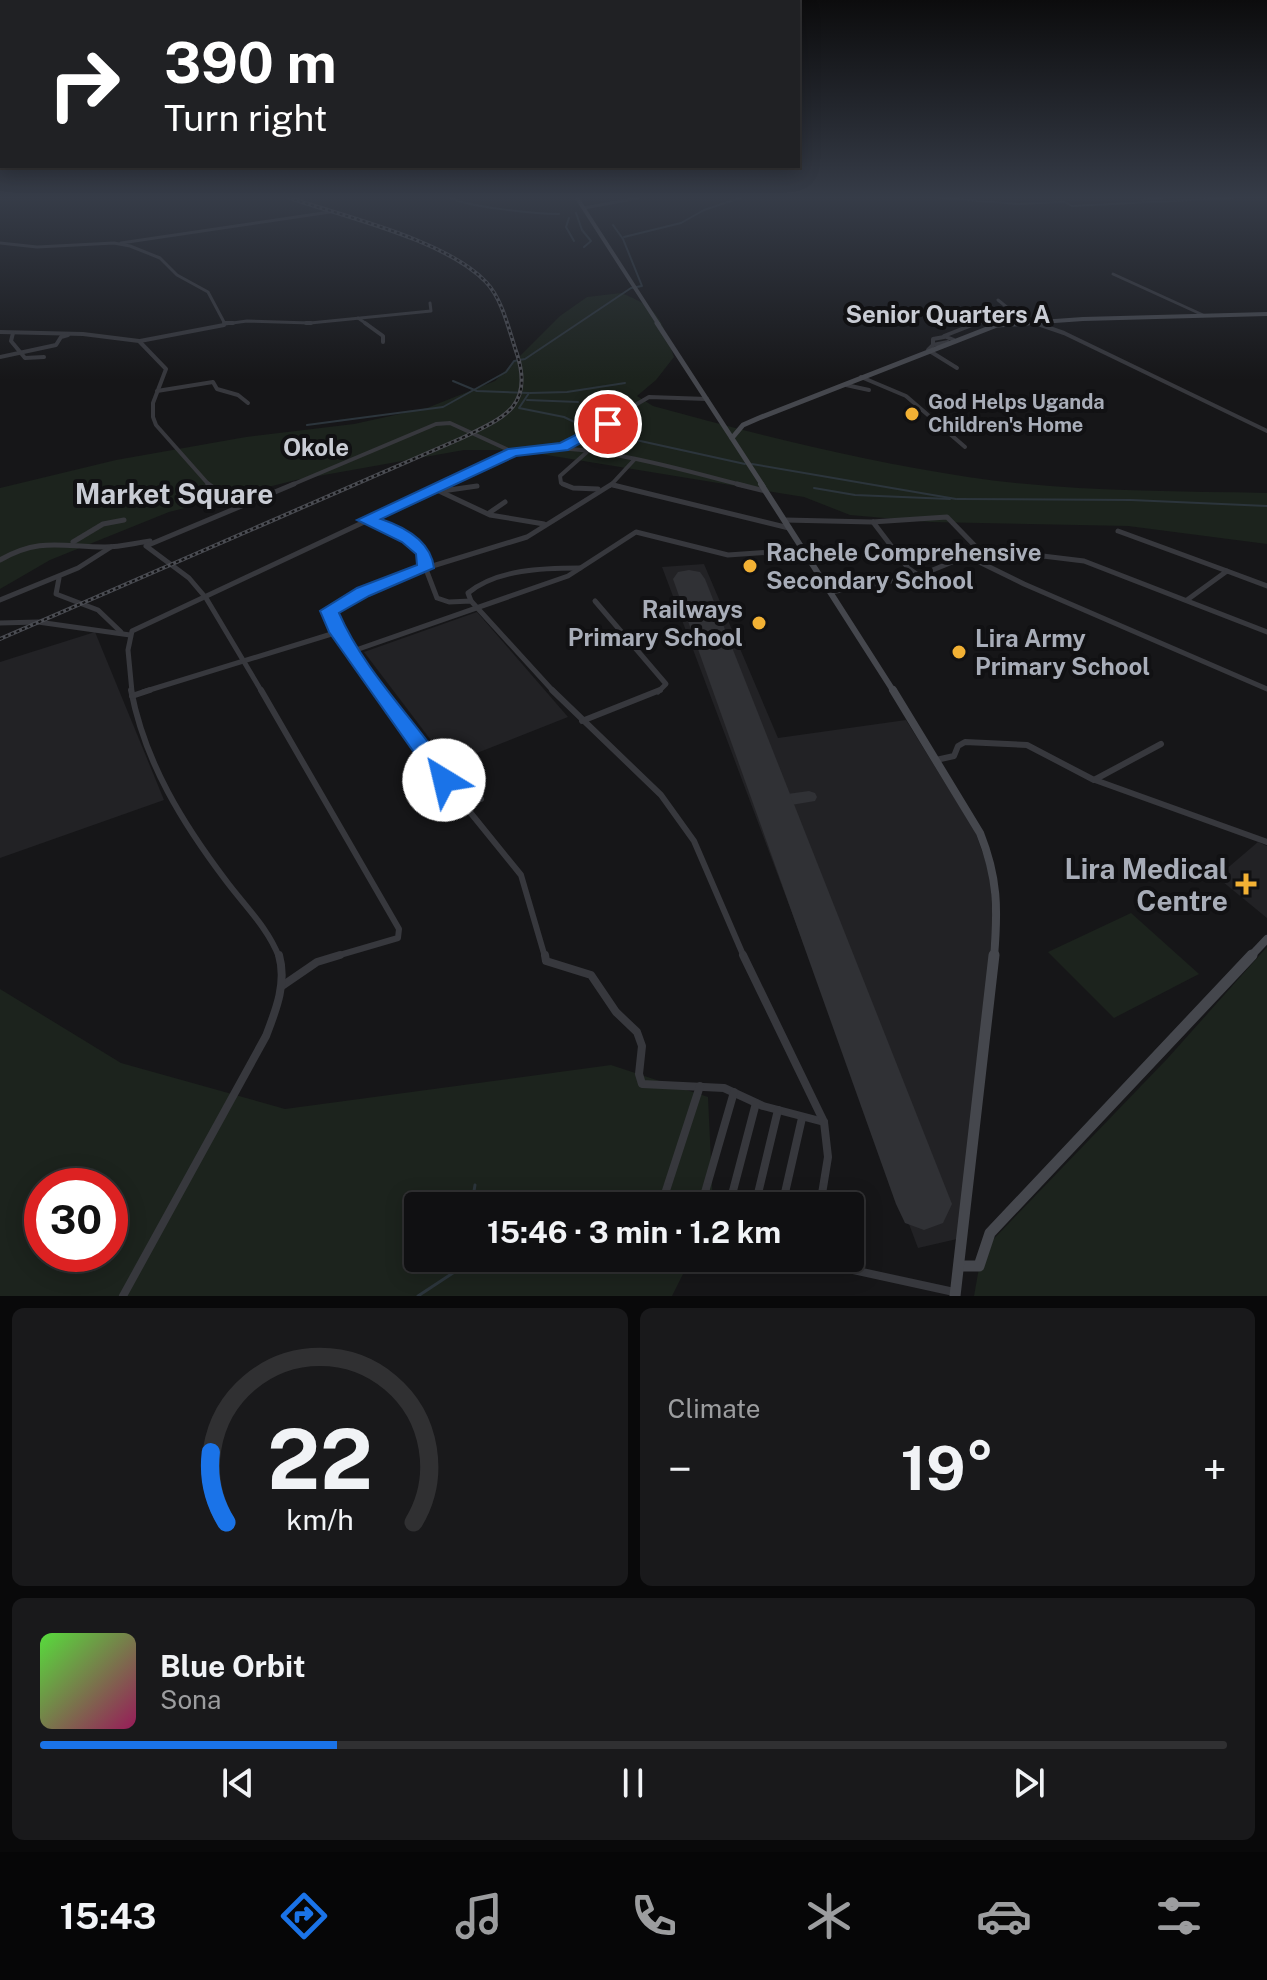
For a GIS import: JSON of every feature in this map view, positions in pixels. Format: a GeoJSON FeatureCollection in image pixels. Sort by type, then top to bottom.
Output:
{"type":"FeatureCollection","features":[{"type":"Feature","properties":{"kind":"main road"},"geometry":{"type":"LineString","coordinates":[[617,258],[936,760],[980,833],[995,872],[998,896],[988,1028],[956,1294]]}},
{"type":"Feature","properties":{"kind":"main road"},"geometry":{"type":"LineString","coordinates":[[723,426],[743,425],[997,325],[1267,314]]}},
{"type":"Feature","properties":{"kind":"main road"},"geometry":{"type":"LineString","coordinates":[[732,438],[743,425]]}},
{"type":"Feature","properties":{"kind":"main road"},"geometry":{"type":"LineString","coordinates":[[959,1266],[979,1266],[990,1233],[1267,939]]}},
{"type":"Feature","properties":{"kind":"street"},"geometry":{"type":"LineString","coordinates":[[160,258],[177,275],[208,292],[225,324]]}},
{"type":"Feature","properties":{"kind":"street"},"geometry":{"type":"LineString","coordinates":[[1113,274],[1208,317]]}},
{"type":"Feature","properties":{"kind":"street"},"geometry":{"type":"LineString","coordinates":[[998,300],[1010,312],[1034,322]]}},
{"type":"Feature","properties":{"kind":"street"},"geometry":{"type":"LineString","coordinates":[[0,332],[75,333],[139,341],[247,321],[310,323],[431,311],[430,303]]}},
{"type":"Feature","properties":{"kind":"street"},"geometry":{"type":"LineString","coordinates":[[357,317],[383,336],[383,342]]}},
{"type":"Feature","properties":{"kind":"street"},"geometry":{"type":"LineString","coordinates":[[933,345],[933,339],[981,322],[997,325]]}},
{"type":"Feature","properties":{"kind":"street"},"geometry":{"type":"LineString","coordinates":[[1048,324],[1267,431]]}},
{"type":"Feature","properties":{"kind":"street"},"geometry":{"type":"LineString","coordinates":[[972,326],[983,330]]}},
{"type":"Feature","properties":{"kind":"street"},"geometry":{"type":"LineString","coordinates":[[955,332],[968,336]]}},
{"type":"Feature","properties":{"kind":"street"},"geometry":{"type":"LineString","coordinates":[[13,333],[11,341],[25,358],[44,357]]}},
{"type":"Feature","properties":{"kind":"street"},"geometry":{"type":"LineString","coordinates":[[0,357],[58,344],[61,337],[75,333]]}},
{"type":"Feature","properties":{"kind":"street"},"geometry":{"type":"LineString","coordinates":[[944,337],[951,341]]}},
{"type":"Feature","properties":{"kind":"street"},"geometry":{"type":"LineString","coordinates":[[139,341],[166,369],[151,410],[156,425],[212,488],[238,506]]}},
{"type":"Feature","properties":{"kind":"street"},"geometry":{"type":"LineString","coordinates":[[951,341],[933,345],[928,350],[957,368]]}},
{"type":"Feature","properties":{"kind":"street"},"geometry":{"type":"LineString","coordinates":[[859,377],[906,396],[965,447]]}},
{"type":"Feature","properties":{"kind":"street"},"geometry":{"type":"LineString","coordinates":[[156,391],[213,382],[217,389],[243,397],[248,403]]}},
{"type":"Feature","properties":{"kind":"street"},"geometry":{"type":"LineString","coordinates":[[841,384],[869,390]]}},
{"type":"Feature","properties":{"kind":"street"},"geometry":{"type":"LineString","coordinates":[[563,447],[649,397],[707,399]]}},
{"type":"Feature","properties":{"kind":"street"},"geometry":{"type":"LineString","coordinates":[[281,986],[317,962],[398,938],[399,929],[333,811],[203,596],[189,578],[146,548],[159,539],[440,423],[450,423],[513,452]]}},
{"type":"Feature","properties":{"kind":"street"},"geometry":{"type":"LineString","coordinates":[[0,623],[38,622],[126,634],[513,452],[563,447],[766,491]]}},
{"type":"Feature","properties":{"kind":"street"},"geometry":{"type":"LineString","coordinates":[[588,451],[560,476],[561,483],[573,488],[602,489]]}},
{"type":"Feature","properties":{"kind":"street"},"geometry":{"type":"LineString","coordinates":[[634,460],[611,485],[521,539],[426,568],[333,606],[329,611],[338,632],[377,689],[525,882],[546,961],[591,975],[607,1000],[640,1035],[639,1081],[652,1086],[724,1088],[756,1103],[824,1122]]}},
{"type":"Feature","properties":{"kind":"street"},"geometry":{"type":"LineString","coordinates":[[611,485],[788,524],[947,517],[977,548],[1084,561],[1267,632]]}},
{"type":"Feature","properties":{"kind":"street"},"geometry":{"type":"LineString","coordinates":[[430,490],[477,486]]}},
{"type":"Feature","properties":{"kind":"street"},"geometry":{"type":"LineString","coordinates":[[439,491],[488,514],[545,524]]}},
{"type":"Feature","properties":{"kind":"street"},"geometry":{"type":"LineString","coordinates":[[488,514],[505,502]]}},
{"type":"Feature","properties":{"kind":"street"},"geometry":{"type":"LineString","coordinates":[[72,543],[117,518]]}},
{"type":"Feature","properties":{"kind":"street"},"geometry":{"type":"LineString","coordinates":[[109,523],[124,520]]}},
{"type":"Feature","properties":{"kind":"street"},"geometry":{"type":"LineString","coordinates":[[365,520],[379,523],[408,539],[424,553],[437,598],[449,602],[471,601]]}},
{"type":"Feature","properties":{"kind":"street"},"geometry":{"type":"LineString","coordinates":[[872,522],[908,568],[919,575]]}},
{"type":"Feature","properties":{"kind":"street"},"geometry":{"type":"LineString","coordinates":[[1118,531],[1267,586]]}},
{"type":"Feature","properties":{"kind":"street"},"geometry":{"type":"LineString","coordinates":[[353,651],[479,609],[582,568],[636,532],[728,555],[804,550]]}},
{"type":"Feature","properties":{"kind":"street"},"geometry":{"type":"LineString","coordinates":[[0,560],[37,544],[112,546],[159,539]]}},
{"type":"Feature","properties":{"kind":"street"},"geometry":{"type":"LineString","coordinates":[[0,600],[59,577],[112,546]]}},
{"type":"Feature","properties":{"kind":"street"},"geometry":{"type":"LineString","coordinates":[[831,592],[919,575],[967,556],[977,548]]}},
{"type":"Feature","properties":{"kind":"street"},"geometry":{"type":"LineString","coordinates":[[967,556],[1024,584],[1267,689]]}},
{"type":"Feature","properties":{"kind":"street"},"geometry":{"type":"LineString","coordinates":[[582,568],[538,568],[477,585],[468,593],[471,601],[582,721],[653,786],[685,825],[757,989],[824,1122],[828,1157],[822,1192]]}},
{"type":"Feature","properties":{"kind":"street"},"geometry":{"type":"LineString","coordinates":[[1187,601],[1227,571]]}},
{"type":"Feature","properties":{"kind":"street"},"geometry":{"type":"LineString","coordinates":[[59,577],[56,594],[98,610],[126,634],[132,696],[145,738],[177,811],[269,937],[281,964],[281,986],[270,1025],[123,1296]]}},
{"type":"Feature","properties":{"kind":"street"},"geometry":{"type":"LineString","coordinates":[[582,721],[657,693],[666,684],[595,601]]}},
{"type":"Feature","properties":{"kind":"street"},"geometry":{"type":"LineString","coordinates":[[132,696],[338,632]]}},
{"type":"Feature","properties":{"kind":"street"},"geometry":{"type":"LineString","coordinates":[[936,760],[954,756],[958,746],[965,742],[1027,745],[1094,780],[1267,842]]}},
{"type":"Feature","properties":{"kind":"street"},"geometry":{"type":"LineString","coordinates":[[1094,780],[1113,774],[1141,753],[1161,744]]}},
{"type":"Feature","properties":{"kind":"street"},"geometry":{"type":"LineString","coordinates":[[464,805],[481,799]]}},
{"type":"Feature","properties":{"kind":"street"},"geometry":{"type":"LineString","coordinates":[[666,1192],[700,1086]]}},
{"type":"Feature","properties":{"kind":"street"},"geometry":{"type":"LineString","coordinates":[[705,1192],[734,1092]]}},
{"type":"Feature","properties":{"kind":"street"},"geometry":{"type":"LineString","coordinates":[[733,1192],[756,1103]]}},
{"type":"Feature","properties":{"kind":"street"},"geometry":{"type":"LineString","coordinates":[[758,1192],[778,1110]]}},
{"type":"Feature","properties":{"kind":"street"},"geometry":{"type":"LineString","coordinates":[[785,1192],[802,1118]]}},
{"type":"Feature","properties":{"kind":"street"},"geometry":{"type":"LineString","coordinates":[[861,1272],[956,1294]]}},
{"type":"Feature","properties":{"kind":"shaded area"},"geometry":{"type":"Polygon","coordinates":[[[621,293],[644,304],[657,316],[674,357],[656,380],[637,396],[653,406],[810,446],[968,477],[1080,488],[1267,493],[1267,544],[1128,526],[930,522],[850,515],[804,497],[516,450],[464,450],[296,480],[169,512],[50,560],[0,589],[0,488],[116,460],[246,437],[354,424],[427,408],[495,381],[560,316],[587,297],[621,293]]]}},
{"type":"Feature","properties":{"kind":"shaded area"},"geometry":{"type":"Polygon","coordinates":[[[704,564],[778,738],[906,720],[975,831],[990,874],[993,927],[957,1239],[918,1248],[662,567],[704,564]]]}},
{"type":"Feature","properties":{"kind":"shaded area"},"geometry":{"type":"Polygon","coordinates":[[[477,612],[568,717],[449,764],[364,652],[477,612]]]}},
{"type":"Feature","properties":{"kind":"shaded area"},"geometry":{"type":"Polygon","coordinates":[[[95,632],[164,800],[0,858],[0,662],[95,632]]]}},
{"type":"Feature","properties":{"kind":"shaded area","name":"Lira Medical Centre"},"geometry":{"type":"Polygon","coordinates":[[[1258,842],[1267,846],[1267,918],[1217,877],[1258,842]]]}},
{"type":"Feature","properties":{"kind":"shaded area"},"geometry":{"type":"Polygon","coordinates":[[[1131,913],[1199,974],[1114,1018],[1048,952],[1131,913]]]}},
{"type":"Feature","properties":{"kind":"shaded area"},"geometry":{"type":"Polygon","coordinates":[[[1267,947],[1267,1296],[974,1296],[982,1251],[1167,1059],[1267,947]]]}},
{"type":"Feature","properties":{"kind":"shaded area"},"geometry":{"type":"Polygon","coordinates":[[[0,989],[121,1063],[285,1109],[611,1065],[708,1097],[712,1192],[404,1192],[404,1272],[684,1272],[672,1296],[0,1296],[0,989]]]}},
{"type":"Feature","properties":{"kind":"waterway"},"geometry":{"type":"LineString","coordinates":[[474,390],[506,372],[514,361],[525,359],[631,288],[642,286],[631,258]]}},
{"type":"Feature","properties":{"kind":"waterway"},"geometry":{"type":"LineString","coordinates":[[453,381],[474,390]]}},
{"type":"Feature","properties":{"kind":"waterway"},"geometry":{"type":"LineString","coordinates":[[530,393],[567,392],[625,383]]}},
{"type":"Feature","properties":{"kind":"waterway"},"geometry":{"type":"LineString","coordinates":[[307,425],[443,407],[474,390]]}},
{"type":"Feature","properties":{"kind":"waterway"},"geometry":{"type":"LineString","coordinates":[[474,390],[529,393],[519,408],[564,417],[589,429]]}},
{"type":"Feature","properties":{"kind":"waterway"},"geometry":{"type":"LineString","coordinates":[[527,400],[578,402]]}},
{"type":"Feature","properties":{"kind":"waterway"},"geometry":{"type":"LineString","coordinates":[[584,426],[601,424]]}},
{"type":"Feature","properties":{"kind":"waterway"},"geometry":{"type":"LineString","coordinates":[[595,431],[745,464]]}},
{"type":"Feature","properties":{"kind":"waterway"},"geometry":{"type":"LineString","coordinates":[[752,464],[956,499]]}},
{"type":"Feature","properties":{"kind":"waterway"},"geometry":{"type":"LineString","coordinates":[[814,488],[855,495],[950,499]]}},
{"type":"Feature","properties":{"kind":"waterway"},"geometry":{"type":"LineString","coordinates":[[957,499],[1131,500],[1267,506]]}},
{"type":"Feature","properties":{"kind":"waterway"},"geometry":{"type":"LineString","coordinates":[[474,1192],[475,1185]]}},
{"type":"Feature","properties":{"kind":"waterway"},"geometry":{"type":"LineString","coordinates":[[418,1296],[454,1272]]}},
{"type":"Feature","properties":{"kind":"taxiway"},"geometry":{"type":"LineString","coordinates":[[773,802],[809,797]]}},
{"type":"Feature","properties":{"kind":"runway"},"geometry":{"type":"LineString","coordinates":[[689,579],[924,1204]]}},
{"type":"Feature","properties":{"kind":"railway"},"geometry":{"type":"LineString","coordinates":[[0,639],[462,438],[502,417],[518,399],[521,387],[517,354],[492,289],[454,258]]}},
{"type":"Feature","properties":{"kind":"place","name":"God Helps Uganda Children's Home"},"geometry":{"type":"Point","coordinates":[912,414]}},
{"type":"Feature","properties":{"kind":"place","name":"Rachele Comprehensive Secondary School"},"geometry":{"type":"Point","coordinates":[750,566]}},
{"type":"Feature","properties":{"kind":"place","name":"Railways Primary School"},"geometry":{"type":"Point","coordinates":[759,623]}},
{"type":"Feature","properties":{"kind":"place","name":"Lira Army Primary School"},"geometry":{"type":"Point","coordinates":[959,652]}},
{"type":"Feature","properties":{"kind":"place","name":"Lira Medical Centre"},"geometry":{"type":"Point","coordinates":[1246,884]}},
{"type":"Feature","properties":{"kind":"district","name":"Senior Quarters A"},"geometry":{"type":"Point","coordinates":[948,314]}},
{"type":"Feature","properties":{"kind":"district","name":"Okole"},"geometry":{"type":"Point","coordinates":[316,447]}},
{"type":"Feature","properties":{"kind":"district","name":"Market Square"},"geometry":{"type":"Point","coordinates":[174,493]}},
{"type":"Feature","properties":{"kind":"route"},"geometry":{"type":"LineString","coordinates":[[444,780],[338,632],[329,611],[333,606],[363,592],[426,568],[424,553],[408,539],[379,523],[365,520],[513,452],[563,447],[608,424]]}}]}
